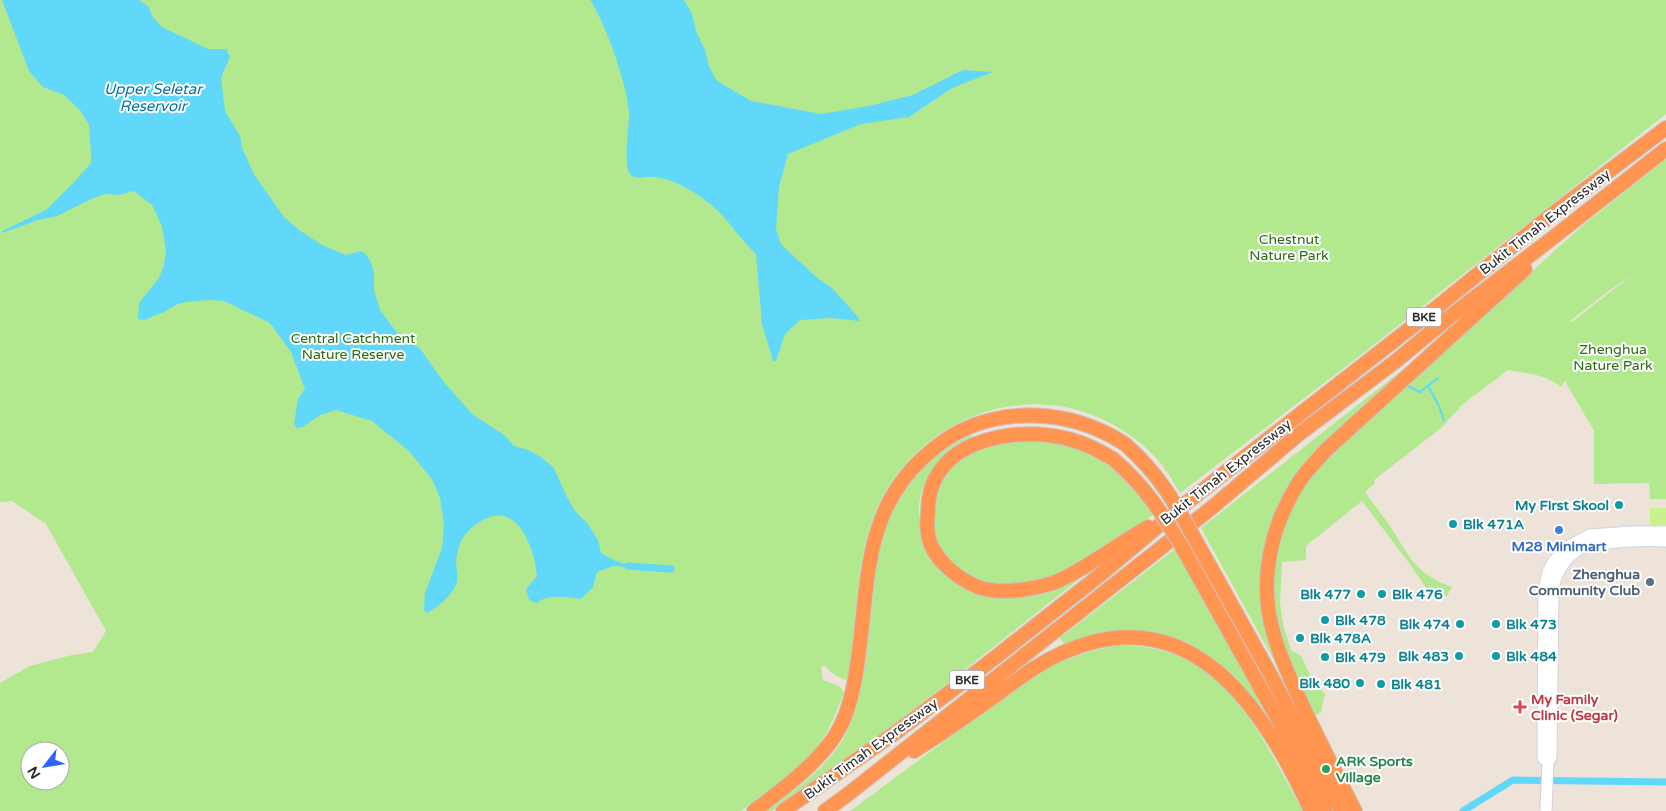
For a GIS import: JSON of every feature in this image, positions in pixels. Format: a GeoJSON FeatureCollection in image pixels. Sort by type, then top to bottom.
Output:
{"type":"FeatureCollection","features":[{"type":"Feature","properties":{"kind":"highway","name":"Bukit Timah Expressway"},"geometry":{"type":"LineString","coordinates":[[783,811],[895,733],[983,667],[1100,575],[1181,507],[1436,308],[1550,215],[1666,128]]}},
{"type":"Feature","properties":{"kind":"highway","name":"Bukit Timah Expressway"},"geometry":{"type":"LineString","coordinates":[[824,811],[847,795],[1209,510],[1299,434],[1396,361],[1448,318],[1666,148]]}},
{"type":"Feature","properties":{"kind":"highway"},"geometry":{"type":"LineString","coordinates":[[1356,811],[1307,716],[1273,633],[1268,608],[1268,562],[1279,520],[1301,480],[1326,450],[1523,271],[1550,240]]}},
{"type":"Feature","properties":{"kind":"highway"},"geometry":{"type":"LineString","coordinates":[[754,811],[772,798],[820,756],[840,728],[853,692],[862,634],[870,559],[879,522],[890,498],[916,464],[940,443],[980,423],[1022,415],[1041,415],[1070,419],[1096,428],[1125,444],[1153,471],[1174,502],[1269,672],[1340,811]]}},
{"type":"Feature","properties":{"kind":"highway"},"geometry":{"type":"LineString","coordinates":[[1181,507],[1140,531],[1087,566],[1055,582],[1031,588],[1004,591],[979,588],[954,574],[936,554],[928,536],[928,500],[935,479],[950,460],[968,448],[1012,435],[1034,434],[1073,440],[1113,459],[1130,473],[1148,494],[1168,522],[1285,732],[1325,811]]}},
{"type":"Feature","properties":{"kind":"highway"},"geometry":{"type":"LineString","coordinates":[[847,795],[938,736],[1025,675],[1059,655],[1095,642],[1137,638],[1173,644],[1210,666],[1229,682],[1246,700],[1268,730],[1287,761],[1310,811]]}},
{"type":"Feature","properties":{"kind":"street"},"geometry":{"type":"LineString","coordinates":[[1548,762],[1543,758],[1544,591],[1548,572],[1554,561],[1569,546],[1589,535],[1666,532]]}},
{"type":"Feature","properties":{"kind":"street"},"geometry":{"type":"LineString","coordinates":[[1546,811],[1548,762],[1551,757],[1552,591],[1556,576],[1560,568],[1573,554],[1590,544],[1632,540],[1666,541]]}},
{"type":"Feature","properties":{"kind":"green space","name":"Central Catchment Nature Reserve"},"geometry":{"type":"Polygon","coordinates":[[[0,0],[1666,0],[1666,114],[1366,351],[1180,493],[1153,455],[1127,433],[1088,413],[1052,405],[1017,405],[982,413],[949,428],[920,449],[896,476],[877,508],[870,528],[860,571],[847,680],[840,678],[824,665],[821,667],[823,680],[839,686],[844,692],[830,725],[819,744],[802,763],[783,780],[741,811],[0,811],[0,683],[30,666],[72,655],[93,652],[106,631],[46,524],[12,501],[0,502],[0,0]]]}},
{"type":"Feature","properties":{"kind":"green space","name":"Zhenghua Nature Park"},"geometry":{"type":"Polygon","coordinates":[[[1666,159],[1666,499],[1650,499],[1649,483],[1594,484],[1594,431],[1565,381],[1561,387],[1543,377],[1508,370],[1463,404],[1441,428],[1374,480],[1375,483],[1365,492],[1421,570],[1452,587],[1447,596],[1431,595],[1362,501],[1306,546],[1306,560],[1282,562],[1280,603],[1283,624],[1291,650],[1301,656],[1311,677],[1325,694],[1321,712],[1314,716],[1295,675],[1278,631],[1272,586],[1278,542],[1303,486],[1326,458],[1582,226],[1666,159]],[[1632,275],[1570,321],[1572,322],[1632,275]]]}},
{"type":"Feature","properties":{"kind":"green space"},"geometry":{"type":"Polygon","coordinates":[[[1406,367],[1409,371],[1299,477],[1263,570],[1286,682],[1201,528],[1406,367]]]}},
{"type":"Feature","properties":{"kind":"green space"},"geometry":{"type":"Polygon","coordinates":[[[971,435],[973,438],[944,457],[933,469],[925,482],[920,497],[921,529],[932,556],[943,572],[951,580],[967,590],[985,596],[1092,569],[935,693],[854,754],[772,811],[766,811],[800,786],[821,767],[840,745],[856,708],[860,691],[870,630],[877,564],[884,534],[895,506],[912,480],[937,456],[971,435]]]}},
{"type":"Feature","properties":{"kind":"green space"},"geometry":{"type":"Polygon","coordinates":[[[1033,440],[1070,447],[1103,462],[1130,484],[1154,514],[1096,554],[1049,577],[1015,585],[982,581],[967,575],[954,566],[943,554],[935,539],[931,519],[935,499],[942,480],[947,470],[954,463],[972,452],[1002,443],[1033,440]]]}},
{"type":"Feature","properties":{"kind":"green space"},"geometry":{"type":"Polygon","coordinates":[[[1650,508],[1666,508],[1666,525],[1650,525],[1650,508]]]}},
{"type":"Feature","properties":{"kind":"green space"},"geometry":{"type":"Polygon","coordinates":[[[1175,549],[1279,732],[1277,733],[1253,698],[1236,678],[1213,659],[1186,644],[1157,634],[1127,631],[1088,637],[1065,645],[1060,638],[1175,549]]]}},
{"type":"Feature","properties":{"kind":"green space"},"geometry":{"type":"Polygon","coordinates":[[[1116,646],[1153,649],[1184,659],[1211,676],[1233,697],[1253,723],[1303,811],[850,811],[1030,678],[1072,658],[1116,646]]]}},
{"type":"Feature","properties":{"kind":"water","name":"Upper Seletar Reservoir"},"geometry":{"type":"Polygon","coordinates":[[[2,0],[139,0],[148,6],[152,16],[162,27],[208,49],[226,49],[230,57],[221,78],[225,111],[240,136],[242,148],[255,176],[284,217],[299,230],[322,245],[346,255],[361,251],[365,253],[371,262],[374,273],[374,290],[380,310],[395,330],[408,342],[419,347],[443,381],[472,414],[504,435],[514,446],[528,450],[541,457],[554,468],[575,511],[587,523],[598,540],[601,553],[628,565],[627,567],[614,566],[597,572],[593,587],[581,599],[552,597],[537,603],[529,600],[526,589],[537,576],[529,542],[516,523],[507,517],[497,516],[478,523],[464,536],[456,561],[458,578],[456,584],[446,599],[427,613],[424,610],[425,593],[442,548],[444,524],[440,498],[433,481],[410,452],[372,421],[336,410],[320,415],[303,427],[297,428],[294,424],[298,399],[305,389],[291,352],[270,323],[224,301],[208,300],[178,304],[144,320],[138,319],[139,303],[159,278],[164,265],[166,251],[162,226],[152,205],[134,191],[119,195],[105,194],[57,216],[38,220],[2,233],[2,231],[46,210],[91,163],[91,156],[89,125],[80,110],[64,95],[43,87],[29,71],[2,0]]]}},
{"type":"Feature","properties":{"kind":"water"},"geometry":{"type":"Polygon","coordinates":[[[590,0],[684,0],[692,14],[696,31],[716,80],[751,101],[821,114],[869,106],[913,95],[963,70],[993,72],[952,88],[909,117],[861,124],[788,154],[779,187],[776,229],[781,244],[815,276],[833,289],[860,321],[831,318],[800,320],[785,334],[776,361],[773,361],[762,324],[756,254],[717,210],[694,192],[666,179],[657,177],[636,178],[630,174],[627,163],[629,115],[625,88],[609,39],[590,0]]]}},
{"type":"Feature","properties":{"kind":"waterway"},"geometry":{"type":"LineString","coordinates":[[1408,386],[1420,392],[1438,378]]}},
{"type":"Feature","properties":{"kind":"waterway"},"geometry":{"type":"LineString","coordinates":[[1428,386],[1439,406],[1444,421]]}},
{"type":"Feature","properties":{"kind":"waterway"},"geometry":{"type":"LineString","coordinates":[[628,566],[671,569]]}},
{"type":"Feature","properties":{"kind":"waterway"},"geometry":{"type":"LineString","coordinates":[[1463,811],[1513,780],[1666,782]]}},
{"type":"Feature","properties":{"kind":"place","name":"My First Skool"},"geometry":{"type":"Point","coordinates":[1619,505]}},
{"type":"Feature","properties":{"kind":"place","name":"Blk 471A"},"geometry":{"type":"Point","coordinates":[1453,524]}},
{"type":"Feature","properties":{"kind":"place","name":"M28 Minimart"},"geometry":{"type":"Point","coordinates":[1559,530]}},
{"type":"Feature","properties":{"kind":"place","name":"Zhenghua Community Club"},"geometry":{"type":"Point","coordinates":[1650,582]}},
{"type":"Feature","properties":{"kind":"place","name":"Blk 477"},"geometry":{"type":"Point","coordinates":[1361,594]}},
{"type":"Feature","properties":{"kind":"place","name":"Blk 476"},"geometry":{"type":"Point","coordinates":[1382,594]}},
{"type":"Feature","properties":{"kind":"place","name":"Blk 478"},"geometry":{"type":"Point","coordinates":[1325,620]}},
{"type":"Feature","properties":{"kind":"place","name":"Blk 474"},"geometry":{"type":"Point","coordinates":[1460,624]}},
{"type":"Feature","properties":{"kind":"place","name":"Blk 473"},"geometry":{"type":"Point","coordinates":[1496,624]}},
{"type":"Feature","properties":{"kind":"place","name":"Blk 478A"},"geometry":{"type":"Point","coordinates":[1300,638]}},
{"type":"Feature","properties":{"kind":"place","name":"Blk 483"},"geometry":{"type":"Point","coordinates":[1459,656]}},
{"type":"Feature","properties":{"kind":"place","name":"Blk 484"},"geometry":{"type":"Point","coordinates":[1496,656]}},
{"type":"Feature","properties":{"kind":"place","name":"Blk 479"},"geometry":{"type":"Point","coordinates":[1325,657]}},
{"type":"Feature","properties":{"kind":"place","name":"Blk 480"},"geometry":{"type":"Point","coordinates":[1360,683]}},
{"type":"Feature","properties":{"kind":"place","name":"Blk 481"},"geometry":{"type":"Point","coordinates":[1381,684]}},
{"type":"Feature","properties":{"kind":"place","name":"My Family Clinic (Segar)"},"geometry":{"type":"Point","coordinates":[1520,707]}},
{"type":"Feature","properties":{"kind":"place","name":"ARK Sports Village"},"geometry":{"type":"Point","coordinates":[1326,769]}},
{"type":"Feature","properties":{"kind":"park label","name":"Chestnut Nature Park"},"geometry":{"type":"Point","coordinates":[1289,248]}}]}
